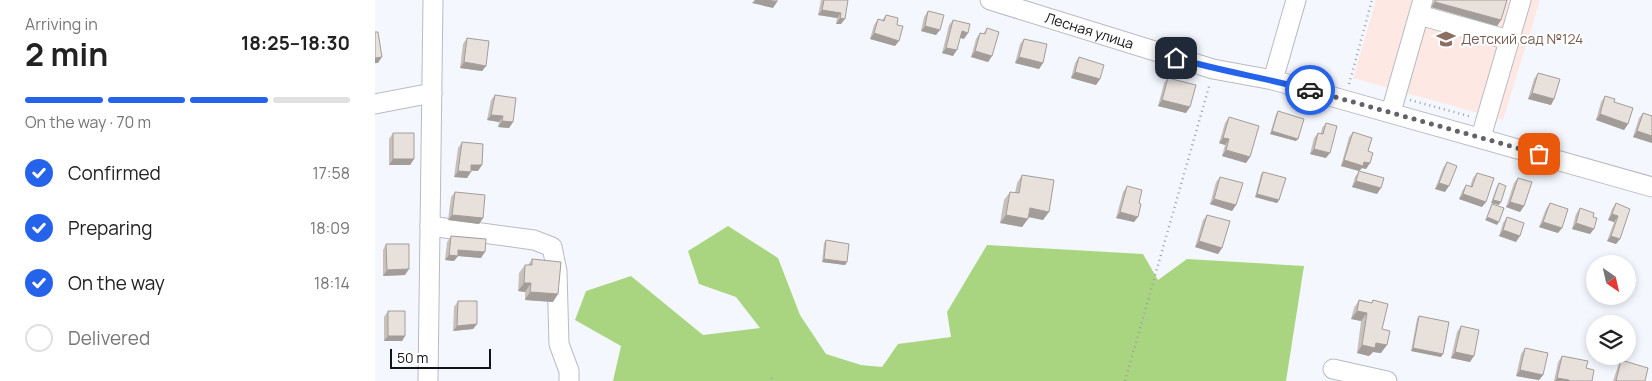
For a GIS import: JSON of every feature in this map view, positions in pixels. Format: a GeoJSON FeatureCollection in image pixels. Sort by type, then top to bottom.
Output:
{"type":"FeatureCollection","features":[{"type":"Feature","properties":{"kind":"street"},"geometry":{"type":"LineString","coordinates":[[428,381],[433,0]]}},
{"type":"Feature","properties":{"kind":"street","name":"Лесная улица"},"geometry":{"type":"LineString","coordinates":[[990,0],[1213,69],[1273,80],[1652,186]]}},
{"type":"Feature","properties":{"kind":"street"},"geometry":{"type":"LineString","coordinates":[[1273,80],[1296,0]]}},
{"type":"Feature","properties":{"kind":"street"},"geometry":{"type":"LineString","coordinates":[[1481,137],[1521,0]]}},
{"type":"Feature","properties":{"kind":"street"},"geometry":{"type":"LineString","coordinates":[[1391,112],[1421,8],[1509,40]]}},
{"type":"Feature","properties":{"kind":"street"},"geometry":{"type":"LineString","coordinates":[[375,104],[432,93]]}},
{"type":"Feature","properties":{"kind":"street"},"geometry":{"type":"LineString","coordinates":[[430,226],[534,240],[552,247],[557,271],[559,344],[569,371],[569,381]]}},
{"type":"Feature","properties":{"kind":"street"},"geometry":{"type":"LineString","coordinates":[[1333,369],[1387,381]]}},
{"type":"Feature","properties":{"kind":"path"},"geometry":{"type":"LineString","coordinates":[[1125,381],[1213,69]]}},
{"type":"Feature","properties":{"kind":"shaded area","name":"Детский сад №124"},"geometry":{"type":"Polygon","coordinates":[[[1376,0],[1540,0],[1503,120],[1353,78],[1376,0]]]}},
{"type":"Feature","properties":{"kind":"green space"},"geometry":{"type":"Polygon","coordinates":[[[728,226],[778,258],[800,315],[826,354],[861,365],[882,367],[898,344],[951,337],[947,312],[987,245],[1143,254],[1158,280],[1187,259],[1304,266],[1286,381],[613,381],[621,346],[575,320],[586,291],[631,276],[703,335],[760,328],[736,297],[699,284],[688,251],[728,226]]]}},
{"type":"Feature","properties":{"kind":"building"},"geometry":{"type":"Polygon","coordinates":[[[824,0],[848,0],[845,19],[840,18],[841,13],[822,10],[824,0]]]}},
{"type":"Feature","properties":{"kind":"building"},"geometry":{"type":"Polygon","coordinates":[[[1436,0],[1507,0],[1501,20],[1435,2],[1436,0]]]}},
{"type":"Feature","properties":{"kind":"building"},"geometry":{"type":"Polygon","coordinates":[[[928,11],[944,15],[940,30],[925,26],[928,11]]]}},
{"type":"Feature","properties":{"kind":"building"},"geometry":{"type":"Polygon","coordinates":[[[886,15],[898,18],[897,25],[903,26],[899,41],[874,33],[878,19],[884,21],[886,15]]]}},
{"type":"Feature","properties":{"kind":"building"},"geometry":{"type":"Polygon","coordinates":[[[953,20],[970,24],[968,33],[962,31],[957,50],[946,48],[953,20]]]}},
{"type":"Feature","properties":{"kind":"building"},"geometry":{"type":"Polygon","coordinates":[[[987,28],[999,32],[992,56],[975,51],[980,33],[985,34],[987,28]]]}},
{"type":"Feature","properties":{"kind":"building"},"geometry":{"type":"Polygon","coordinates":[[[375,32],[378,32],[382,57],[375,58],[375,32]]]}},
{"type":"Feature","properties":{"kind":"building"},"geometry":{"type":"Polygon","coordinates":[[[467,38],[489,41],[486,66],[464,62],[467,38]]]}},
{"type":"Feature","properties":{"kind":"building"},"geometry":{"type":"Polygon","coordinates":[[[1024,39],[1047,44],[1043,63],[1019,57],[1024,39]]]}},
{"type":"Feature","properties":{"kind":"building"},"geometry":{"type":"Polygon","coordinates":[[[1079,57],[1104,65],[1100,79],[1075,72],[1079,57]]]}},
{"type":"Feature","properties":{"kind":"building"},"geometry":{"type":"Polygon","coordinates":[[[1538,73],[1560,79],[1554,99],[1532,93],[1538,73]]]}},
{"type":"Feature","properties":{"kind":"building"},"geometry":{"type":"Polygon","coordinates":[[[1168,78],[1196,85],[1190,107],[1162,100],[1168,78]]]}},
{"type":"Feature","properties":{"kind":"building"},"geometry":{"type":"Polygon","coordinates":[[[495,95],[516,98],[513,122],[502,121],[503,116],[491,115],[495,95]]]}},
{"type":"Feature","properties":{"kind":"building"},"geometry":{"type":"Polygon","coordinates":[[[1605,96],[1615,99],[1614,102],[1633,108],[1628,124],[1600,114],[1605,96]]]}},
{"type":"Feature","properties":{"kind":"building"},"geometry":{"type":"Polygon","coordinates":[[[1278,111],[1304,119],[1298,139],[1272,131],[1278,111]]]}},
{"type":"Feature","properties":{"kind":"building"},"geometry":{"type":"Polygon","coordinates":[[[1643,113],[1652,116],[1652,136],[1637,131],[1643,113]]]}},
{"type":"Feature","properties":{"kind":"building"},"geometry":{"type":"Polygon","coordinates":[[[1229,117],[1259,126],[1250,157],[1226,150],[1229,139],[1223,138],[1229,117]]]}},
{"type":"Feature","properties":{"kind":"building"},"geometry":{"type":"Polygon","coordinates":[[[1326,123],[1337,126],[1330,153],[1314,149],[1318,133],[1323,134],[1326,123]]]}},
{"type":"Feature","properties":{"kind":"building"},"geometry":{"type":"Polygon","coordinates":[[[1353,132],[1372,138],[1368,151],[1373,153],[1370,163],[1364,162],[1363,166],[1344,160],[1353,132]]]}},
{"type":"Feature","properties":{"kind":"building"},"geometry":{"type":"Polygon","coordinates":[[[393,133],[414,133],[414,159],[393,159],[393,133]]]}},
{"type":"Feature","properties":{"kind":"building"},"geometry":{"type":"Polygon","coordinates":[[[462,142],[483,144],[482,165],[471,165],[471,172],[458,171],[462,142]]]}},
{"type":"Feature","properties":{"kind":"building"},"geometry":{"type":"Polygon","coordinates":[[[1447,162],[1457,166],[1449,186],[1439,183],[1447,162]]]}},
{"type":"Feature","properties":{"kind":"building"},"geometry":{"type":"Polygon","coordinates":[[[1359,171],[1384,178],[1381,188],[1356,181],[1359,171]]]}},
{"type":"Feature","properties":{"kind":"building"},"geometry":{"type":"Polygon","coordinates":[[[1263,172],[1286,178],[1279,200],[1257,194],[1263,172]]]}},
{"type":"Feature","properties":{"kind":"building"},"geometry":{"type":"Polygon","coordinates":[[[1477,173],[1494,178],[1486,202],[1463,194],[1466,185],[1472,187],[1477,173]]]}},
{"type":"Feature","properties":{"kind":"building"},"geometry":{"type":"Polygon","coordinates":[[[1022,175],[1054,180],[1049,212],[1030,208],[1028,219],[1006,215],[1010,192],[1019,193],[1022,175]]]}},
{"type":"Feature","properties":{"kind":"building"},"geometry":{"type":"Polygon","coordinates":[[[1220,177],[1243,183],[1236,205],[1214,199],[1220,177]]]}},
{"type":"Feature","properties":{"kind":"building"},"geometry":{"type":"Polygon","coordinates":[[[1518,178],[1532,182],[1524,206],[1510,202],[1518,178]]]}},
{"type":"Feature","properties":{"kind":"building"},"geometry":{"type":"Polygon","coordinates":[[[1499,183],[1506,186],[1501,202],[1493,200],[1499,183]]]}},
{"type":"Feature","properties":{"kind":"building"},"geometry":{"type":"Polygon","coordinates":[[[1127,186],[1142,190],[1138,217],[1120,212],[1127,186]]]}},
{"type":"Feature","properties":{"kind":"building"},"geometry":{"type":"Polygon","coordinates":[[[455,192],[485,195],[483,218],[452,215],[455,192]]]}},
{"type":"Feature","properties":{"kind":"building"},"geometry":{"type":"Polygon","coordinates":[[[1550,203],[1568,209],[1562,228],[1543,222],[1550,203]]]}},
{"type":"Feature","properties":{"kind":"building"},"geometry":{"type":"Polygon","coordinates":[[[1616,203],[1630,209],[1620,239],[1611,236],[1618,216],[1612,214],[1616,203]]]}},
{"type":"Feature","properties":{"kind":"building"},"geometry":{"type":"Polygon","coordinates":[[[1492,204],[1504,208],[1499,222],[1487,217],[1492,204]]]}},
{"type":"Feature","properties":{"kind":"building"},"geometry":{"type":"Polygon","coordinates":[[[1580,208],[1594,213],[1593,217],[1597,218],[1594,229],[1576,223],[1580,208]]]}},
{"type":"Feature","properties":{"kind":"building"},"geometry":{"type":"Polygon","coordinates":[[[1207,215],[1230,221],[1222,248],[1199,241],[1207,215]]]}},
{"type":"Feature","properties":{"kind":"building"},"geometry":{"type":"Polygon","coordinates":[[[1507,217],[1524,223],[1520,236],[1503,230],[1507,217]]]}},
{"type":"Feature","properties":{"kind":"building"},"geometry":{"type":"Polygon","coordinates":[[[451,236],[486,239],[485,252],[458,250],[458,256],[449,255],[451,236]]]}},
{"type":"Feature","properties":{"kind":"building"},"geometry":{"type":"Polygon","coordinates":[[[826,240],[849,244],[847,262],[824,259],[826,240]]]}},
{"type":"Feature","properties":{"kind":"building"},"geometry":{"type":"Polygon","coordinates":[[[386,244],[409,244],[409,269],[387,270],[386,244]]]}},
{"type":"Feature","properties":{"kind":"building"},"geometry":{"type":"Polygon","coordinates":[[[532,259],[561,262],[558,294],[530,292],[531,283],[524,283],[525,265],[532,265],[532,259]]]}},
{"type":"Feature","properties":{"kind":"building"},"geometry":{"type":"Polygon","coordinates":[[[1359,300],[1372,303],[1373,300],[1388,304],[1382,329],[1390,331],[1387,345],[1376,343],[1375,348],[1362,345],[1367,313],[1357,311],[1359,300]]]}},
{"type":"Feature","properties":{"kind":"building"},"geometry":{"type":"Polygon","coordinates":[[[458,301],[477,301],[477,324],[457,326],[458,301]]]}},
{"type":"Feature","properties":{"kind":"building"},"geometry":{"type":"Polygon","coordinates":[[[388,311],[405,311],[405,336],[388,336],[388,311]]]}},
{"type":"Feature","properties":{"kind":"building"},"geometry":{"type":"Polygon","coordinates":[[[1419,316],[1449,322],[1443,354],[1413,348],[1419,316]]]}},
{"type":"Feature","properties":{"kind":"building"},"geometry":{"type":"Polygon","coordinates":[[[1461,326],[1479,330],[1474,356],[1455,352],[1461,326]]]}},
{"type":"Feature","properties":{"kind":"building"},"geometry":{"type":"Polygon","coordinates":[[[1525,348],[1548,353],[1543,375],[1520,370],[1525,348]]]}},
{"type":"Feature","properties":{"kind":"building"},"geometry":{"type":"Polygon","coordinates":[[[1562,356],[1586,361],[1586,368],[1594,370],[1592,381],[1569,381],[1557,378],[1562,356]]]}},
{"type":"Feature","properties":{"kind":"building"},"geometry":{"type":"Polygon","coordinates":[[[1636,364],[1648,368],[1645,381],[1616,381],[1620,365],[1636,364]]]}},
{"type":"Feature","properties":{"kind":"way so far"},"geometry":{"type":"LineString","coordinates":[[1310,90],[1539,154]]}},
{"type":"Feature","properties":{"kind":"place","name":"Детский сад №124"},"geometry":{"type":"Point","coordinates":[1446,39]}},
{"type":"Feature","properties":{"kind":"route"},"geometry":{"type":"LineString","coordinates":[[1176,58],[1213,69],[1273,80],[1310,90]]}}]}
